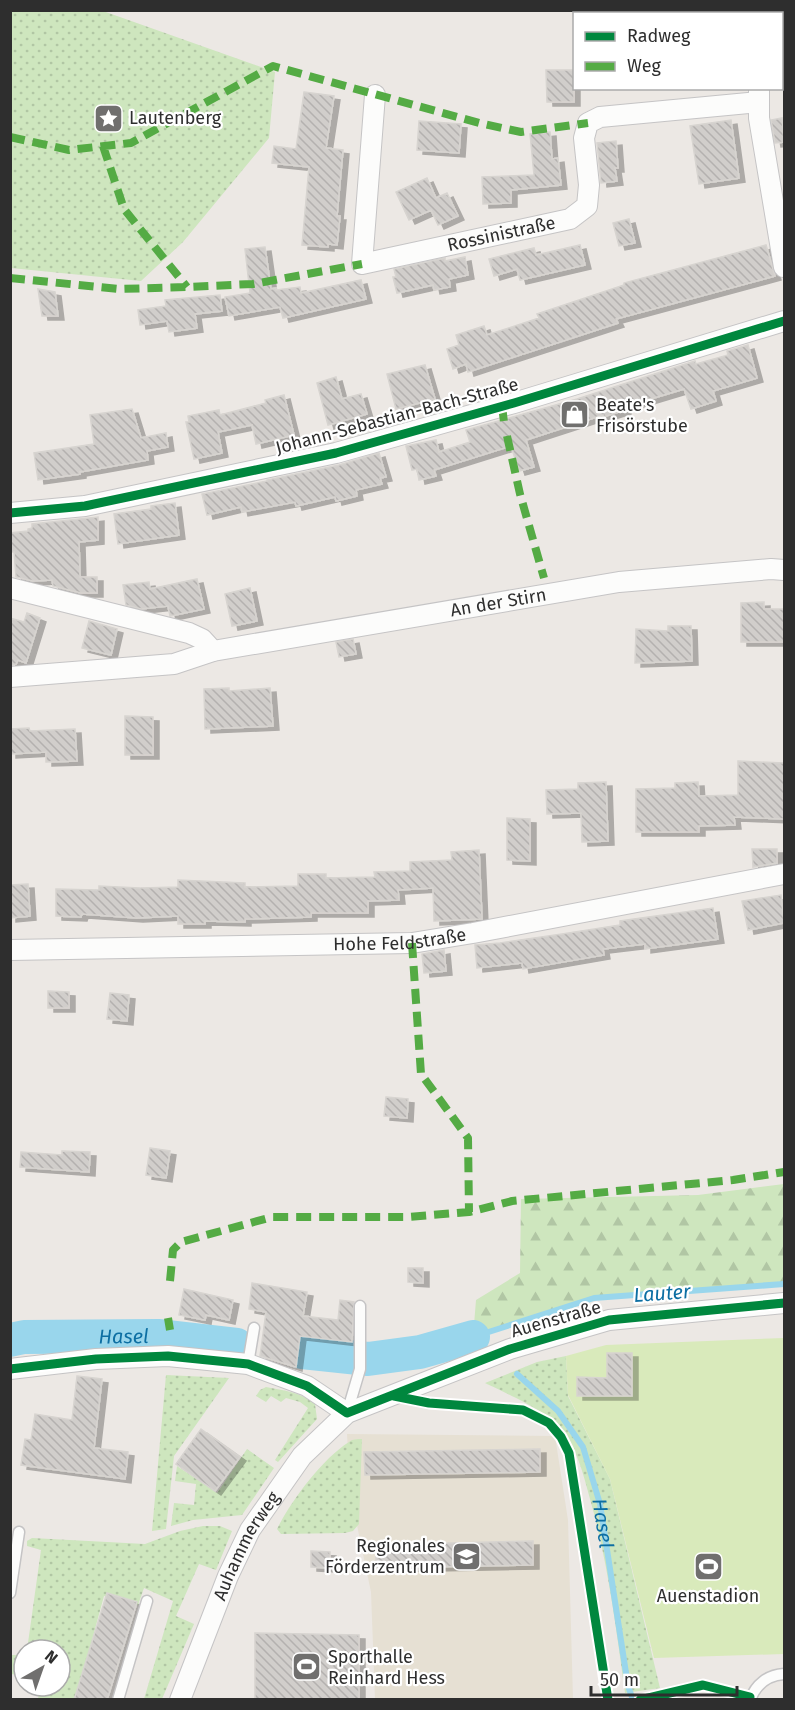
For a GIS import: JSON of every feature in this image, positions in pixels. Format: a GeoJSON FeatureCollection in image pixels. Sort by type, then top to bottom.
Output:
{"type":"FeatureCollection","features":[{"type":"Feature","properties":{"kind":"street","name":"Rossinistraße"},"geometry":{"type":"LineString","coordinates":[[375,95],[363,264],[570,219],[586,206],[589,185],[584,138],[588,123],[600,117],[759,95]]}},
{"type":"Feature","properties":{"kind":"street"},"geometry":{"type":"LineString","coordinates":[[759,95],[759,118],[784,267]]}},
{"type":"Feature","properties":{"kind":"street","name":"Johann-Sebastian-Bach-Straße"},"geometry":{"type":"LineString","coordinates":[[10,513],[85,506],[336,453],[514,403],[784,321]]}},
{"type":"Feature","properties":{"kind":"street","name":"An der Stirn"},"geometry":{"type":"LineString","coordinates":[[10,677],[174,664],[213,651],[619,582],[771,569],[784,570]]}},
{"type":"Feature","properties":{"kind":"street"},"geometry":{"type":"LineString","coordinates":[[10,588],[189,633],[202,639],[213,651]]}},
{"type":"Feature","properties":{"kind":"street","name":"Hohe Feldstraße"},"geometry":{"type":"LineString","coordinates":[[10,950],[412,943],[784,874]]}},
{"type":"Feature","properties":{"kind":"street","name":"Auenstraße"},"geometry":{"type":"LineString","coordinates":[[347,1413],[510,1349],[609,1320],[784,1303]]}},
{"type":"Feature","properties":{"kind":"street"},"geometry":{"type":"LineString","coordinates":[[10,1369],[96,1359],[168,1356],[248,1364],[307,1386],[347,1413]]}},
{"type":"Feature","properties":{"kind":"street","name":"Auhammerweg"},"geometry":{"type":"LineString","coordinates":[[180,1700],[228,1576],[250,1530],[302,1456],[347,1413]]}},
{"type":"Feature","properties":{"kind":"lane"},"geometry":{"type":"LineString","coordinates":[[347,1413],[360,1369],[360,1306]]}},
{"type":"Feature","properties":{"kind":"lane"},"geometry":{"type":"LineString","coordinates":[[248,1364],[254,1328]]}},
{"type":"Feature","properties":{"kind":"lane"},"geometry":{"type":"LineString","coordinates":[[10,1593],[19,1532]]}},
{"type":"Feature","properties":{"kind":"lane"},"geometry":{"type":"LineString","coordinates":[[118,1700],[147,1601]]}},
{"type":"Feature","properties":{"kind":"lane"},"geometry":{"type":"LineString","coordinates":[[750,1700],[759,1684],[772,1675],[784,1674]]}},
{"type":"Feature","properties":{"kind":"shaded area","name":"Regionales Förderzentrum"},"geometry":{"type":"Polygon","coordinates":[[[347,1434],[555,1436],[568,1520],[573,1699],[375,1699],[371,1592],[350,1492],[347,1434]]]}},
{"type":"Feature","properties":{"kind":"green space"},"geometry":{"type":"Polygon","coordinates":[[[10,11],[103,11],[275,72],[269,138],[183,242],[141,281],[11,268],[10,11]]]}},
{"type":"Feature","properties":{"kind":"green space"},"geometry":{"type":"Polygon","coordinates":[[[784,1184],[784,1284],[594,1298],[473,1337],[476,1300],[520,1273],[521,1199],[698,1195],[784,1184]]]}},
{"type":"Feature","properties":{"kind":"green space","name":"Auenstadion"},"geometry":{"type":"Polygon","coordinates":[[[784,1338],[784,1654],[654,1658],[610,1479],[568,1395],[566,1356],[606,1345],[784,1338]]]}},
{"type":"Feature","properties":{"kind":"green space"},"geometry":{"type":"Polygon","coordinates":[[[566,1356],[568,1396],[610,1479],[660,1688],[625,1693],[602,1547],[585,1480],[571,1443],[560,1427],[546,1415],[485,1383],[537,1362],[566,1356]]]}},
{"type":"Feature","properties":{"kind":"green space"},"geometry":{"type":"Polygon","coordinates":[[[166,1375],[229,1378],[174,1456],[166,1529],[152,1531],[166,1375]]]}},
{"type":"Feature","properties":{"kind":"green space"},"geometry":{"type":"Polygon","coordinates":[[[266,1387],[299,1395],[315,1404],[317,1419],[278,1462],[275,1460],[308,1408],[300,1402],[286,1398],[281,1402],[271,1396],[266,1402],[256,1396],[266,1387]]]}},
{"type":"Feature","properties":{"kind":"green space"},"geometry":{"type":"Polygon","coordinates":[[[362,1439],[359,1524],[353,1531],[345,1533],[281,1534],[277,1529],[283,1518],[318,1470],[350,1441],[362,1439]]]}},
{"type":"Feature","properties":{"kind":"green space"},"geometry":{"type":"Polygon","coordinates":[[[247,1449],[274,1468],[242,1515],[193,1520],[171,1526],[174,1503],[194,1505],[196,1484],[175,1481],[177,1466],[217,1493],[247,1449]]]}},
{"type":"Feature","properties":{"kind":"green space"},"geometry":{"type":"Polygon","coordinates":[[[203,1526],[220,1526],[232,1531],[216,1570],[199,1564],[176,1616],[194,1624],[162,1699],[144,1699],[173,1601],[144,1588],[138,1605],[104,1596],[76,1699],[38,1699],[72,1698],[72,1638],[29,1638],[41,1550],[27,1546],[27,1541],[32,1538],[145,1544],[180,1531],[203,1526]]]}},
{"type":"Feature","properties":{"kind":"building"},"geometry":{"type":"Polygon","coordinates":[[[546,70],[573,70],[574,102],[547,102],[546,70]]]}},
{"type":"Feature","properties":{"kind":"building"},"geometry":{"type":"Polygon","coordinates":[[[304,92],[334,96],[326,148],[343,150],[337,216],[340,216],[337,245],[328,244],[328,247],[302,245],[309,167],[272,163],[274,146],[296,149],[304,92]]]}},
{"type":"Feature","properties":{"kind":"building"},"geometry":{"type":"Polygon","coordinates":[[[782,118],[784,142],[775,143],[771,120],[782,118]]]}},
{"type":"Feature","properties":{"kind":"building"},"geometry":{"type":"Polygon","coordinates":[[[731,120],[739,178],[699,184],[690,126],[731,120]]]}},
{"type":"Feature","properties":{"kind":"building"},"geometry":{"type":"Polygon","coordinates":[[[419,121],[461,124],[459,153],[417,150],[419,121]]]}},
{"type":"Feature","properties":{"kind":"building"},"geometry":{"type":"Polygon","coordinates":[[[550,132],[552,159],[558,158],[561,185],[511,190],[511,203],[483,204],[482,177],[534,175],[530,134],[550,132]]]}},
{"type":"Feature","properties":{"kind":"building"},"geometry":{"type":"Polygon","coordinates":[[[616,141],[617,181],[601,183],[597,143],[616,141]]]}},
{"type":"Feature","properties":{"kind":"building"},"geometry":{"type":"Polygon","coordinates":[[[427,178],[436,198],[447,193],[458,216],[438,225],[431,210],[409,220],[396,192],[427,178]]]}},
{"type":"Feature","properties":{"kind":"building"},"geometry":{"type":"Polygon","coordinates":[[[629,219],[635,243],[619,246],[613,223],[629,219]]]}},
{"type":"Feature","properties":{"kind":"building"},"geometry":{"type":"Polygon","coordinates":[[[580,245],[585,265],[520,280],[517,269],[494,276],[489,259],[534,248],[536,255],[580,245]]]}},
{"type":"Feature","properties":{"kind":"building"},"geometry":{"type":"Polygon","coordinates":[[[766,245],[775,276],[616,319],[618,323],[468,372],[466,364],[453,369],[447,349],[459,345],[456,335],[484,326],[487,335],[539,318],[537,314],[624,285],[624,283],[766,245]]]}},
{"type":"Feature","properties":{"kind":"building"},"geometry":{"type":"Polygon","coordinates":[[[265,247],[271,289],[300,287],[301,293],[361,280],[366,299],[283,318],[280,307],[229,316],[225,297],[250,293],[245,249],[265,247]]]}},
{"type":"Feature","properties":{"kind":"building"},"geometry":{"type":"Polygon","coordinates":[[[465,257],[468,275],[449,279],[450,287],[434,290],[433,285],[397,293],[393,277],[396,277],[394,269],[445,258],[445,261],[465,257]]]}},
{"type":"Feature","properties":{"kind":"building"},"geometry":{"type":"Polygon","coordinates":[[[38,289],[55,292],[58,316],[42,316],[38,289]]]}},
{"type":"Feature","properties":{"kind":"building"},"geometry":{"type":"Polygon","coordinates":[[[220,295],[222,311],[195,314],[197,328],[169,332],[167,321],[140,325],[138,310],[166,306],[165,300],[220,295]]]}},
{"type":"Feature","properties":{"kind":"building"},"geometry":{"type":"Polygon","coordinates":[[[748,345],[757,378],[713,391],[716,401],[691,409],[684,389],[624,407],[625,410],[526,440],[534,467],[519,471],[511,446],[434,470],[436,476],[419,480],[417,469],[412,470],[406,446],[436,440],[439,452],[470,442],[466,430],[577,399],[695,361],[696,364],[728,355],[727,351],[748,345]]]}},
{"type":"Feature","properties":{"kind":"building"},"geometry":{"type":"Polygon","coordinates":[[[425,365],[435,399],[396,409],[387,374],[425,365]]]}},
{"type":"Feature","properties":{"kind":"building"},"geometry":{"type":"Polygon","coordinates":[[[336,377],[342,399],[361,394],[367,414],[328,425],[317,383],[336,377]]]}},
{"type":"Feature","properties":{"kind":"building"},"geometry":{"type":"Polygon","coordinates":[[[284,395],[294,435],[256,444],[252,425],[218,432],[222,453],[194,459],[186,422],[189,422],[188,416],[219,410],[220,415],[266,403],[265,400],[284,395]]]}},
{"type":"Feature","properties":{"kind":"building"},"geometry":{"type":"Polygon","coordinates":[[[132,409],[141,438],[166,433],[168,447],[147,451],[148,460],[38,480],[34,453],[94,444],[90,415],[132,409]]]}},
{"type":"Feature","properties":{"kind":"building"},"geometry":{"type":"Polygon","coordinates":[[[379,453],[386,477],[380,478],[382,484],[356,490],[357,496],[336,501],[335,497],[296,506],[295,502],[242,512],[241,507],[207,515],[202,494],[339,465],[379,453]]]}},
{"type":"Feature","properties":{"kind":"building"},"geometry":{"type":"Polygon","coordinates":[[[175,503],[179,535],[118,544],[114,514],[175,503]]]}},
{"type":"Feature","properties":{"kind":"building"},"geometry":{"type":"Polygon","coordinates":[[[98,517],[98,540],[79,542],[80,577],[97,577],[97,593],[81,593],[53,586],[52,580],[33,581],[16,577],[14,552],[10,552],[10,533],[28,531],[32,528],[32,524],[98,517]]]}},
{"type":"Feature","properties":{"kind":"building"},"geometry":{"type":"Polygon","coordinates":[[[197,579],[204,609],[170,616],[168,606],[141,609],[126,605],[123,585],[149,582],[150,589],[197,579]]]}},
{"type":"Feature","properties":{"kind":"building"},"geometry":{"type":"Polygon","coordinates":[[[250,588],[257,621],[232,626],[225,594],[250,588]]]}},
{"type":"Feature","properties":{"kind":"building"},"geometry":{"type":"Polygon","coordinates":[[[764,602],[764,609],[784,609],[784,642],[741,642],[741,603],[764,602]]]}},
{"type":"Feature","properties":{"kind":"building"},"geometry":{"type":"Polygon","coordinates":[[[27,613],[40,618],[26,663],[18,660],[16,664],[10,665],[10,618],[24,622],[27,613]]]}},
{"type":"Feature","properties":{"kind":"building"},"geometry":{"type":"Polygon","coordinates":[[[89,621],[117,629],[111,655],[82,648],[89,621]]]}},
{"type":"Feature","properties":{"kind":"building"},"geometry":{"type":"Polygon","coordinates":[[[668,626],[691,626],[692,661],[635,663],[636,629],[668,631],[668,626]]]}},
{"type":"Feature","properties":{"kind":"building"},"geometry":{"type":"Polygon","coordinates":[[[353,639],[356,654],[339,657],[336,642],[353,639]]]}},
{"type":"Feature","properties":{"kind":"building"},"geometry":{"type":"Polygon","coordinates":[[[229,688],[229,691],[270,688],[273,726],[205,729],[204,689],[229,688]]]}},
{"type":"Feature","properties":{"kind":"building"},"geometry":{"type":"Polygon","coordinates":[[[125,716],[153,717],[153,755],[125,755],[125,716]]]}},
{"type":"Feature","properties":{"kind":"building"},"geometry":{"type":"Polygon","coordinates":[[[29,728],[30,731],[75,729],[77,761],[46,762],[46,752],[10,754],[10,729],[29,728]]]}},
{"type":"Feature","properties":{"kind":"building"},"geometry":{"type":"Polygon","coordinates":[[[738,761],[784,763],[784,819],[734,817],[735,825],[699,826],[699,832],[636,832],[636,789],[675,788],[675,783],[698,782],[699,796],[738,795],[738,761]]]}},
{"type":"Feature","properties":{"kind":"building"},"geometry":{"type":"Polygon","coordinates":[[[606,782],[608,841],[582,842],[581,813],[547,814],[546,790],[578,789],[578,783],[606,782]]]}},
{"type":"Feature","properties":{"kind":"building"},"geometry":{"type":"Polygon","coordinates":[[[507,818],[530,819],[530,861],[507,860],[507,818]]]}},
{"type":"Feature","properties":{"kind":"building"},"geometry":{"type":"Polygon","coordinates":[[[752,849],[777,849],[777,863],[753,867],[752,849]]]}},
{"type":"Feature","properties":{"kind":"building"},"geometry":{"type":"Polygon","coordinates":[[[479,850],[482,919],[434,921],[433,888],[398,890],[399,900],[368,901],[368,913],[311,913],[311,917],[245,919],[245,922],[205,921],[205,924],[178,924],[178,916],[137,918],[82,914],[81,917],[56,916],[56,889],[99,890],[99,886],[178,887],[178,880],[245,883],[245,887],[298,886],[298,874],[326,874],[326,878],[375,877],[374,872],[410,871],[410,862],[452,860],[451,852],[479,850]]]}},
{"type":"Feature","properties":{"kind":"building"},"geometry":{"type":"Polygon","coordinates":[[[28,884],[30,916],[10,918],[10,885],[28,884]]]}},
{"type":"Feature","properties":{"kind":"building"},"geometry":{"type":"Polygon","coordinates":[[[781,895],[784,923],[748,930],[742,901],[781,895]]]}},
{"type":"Feature","properties":{"kind":"building"},"geometry":{"type":"Polygon","coordinates":[[[713,908],[718,939],[645,949],[645,944],[603,949],[604,955],[523,969],[522,963],[477,968],[475,945],[620,925],[620,921],[713,908]]]}},
{"type":"Feature","properties":{"kind":"building"},"geometry":{"type":"Polygon","coordinates":[[[444,950],[446,971],[424,973],[422,954],[444,950]]]}},
{"type":"Feature","properties":{"kind":"building"},"geometry":{"type":"Polygon","coordinates":[[[48,991],[69,992],[69,1008],[48,1008],[48,991]]]}},
{"type":"Feature","properties":{"kind":"building"},"geometry":{"type":"Polygon","coordinates":[[[110,993],[129,995],[127,1021],[107,1019],[110,993]]]}},
{"type":"Feature","properties":{"kind":"building"},"geometry":{"type":"Polygon","coordinates":[[[386,1097],[408,1099],[407,1118],[384,1116],[386,1097]]]}},
{"type":"Feature","properties":{"kind":"building"},"geometry":{"type":"Polygon","coordinates":[[[150,1148],[170,1151],[166,1178],[146,1175],[150,1148]]]}},
{"type":"Feature","properties":{"kind":"building"},"geometry":{"type":"Polygon","coordinates":[[[62,1151],[90,1152],[89,1172],[20,1167],[21,1152],[62,1155],[62,1151]]]}},
{"type":"Feature","properties":{"kind":"building"},"geometry":{"type":"Polygon","coordinates":[[[408,1268],[423,1268],[423,1283],[408,1282],[408,1268]]]}},
{"type":"Feature","properties":{"kind":"building"},"geometry":{"type":"Polygon","coordinates":[[[252,1283],[307,1292],[303,1316],[338,1320],[340,1300],[354,1302],[352,1342],[300,1336],[296,1367],[260,1356],[266,1312],[249,1309],[252,1283]]]}},
{"type":"Feature","properties":{"kind":"building"},"geometry":{"type":"Polygon","coordinates":[[[184,1289],[233,1300],[229,1320],[206,1315],[205,1320],[179,1315],[184,1289]]]}},
{"type":"Feature","properties":{"kind":"building"},"geometry":{"type":"Polygon","coordinates":[[[607,1353],[632,1353],[632,1396],[577,1396],[577,1377],[607,1378],[607,1353]]]}},
{"type":"Feature","properties":{"kind":"building"},"geometry":{"type":"Polygon","coordinates":[[[77,1376],[102,1379],[94,1448],[128,1452],[125,1479],[21,1465],[25,1439],[31,1440],[35,1414],[72,1420],[77,1376]]]}},
{"type":"Feature","properties":{"kind":"building"},"geometry":{"type":"Polygon","coordinates":[[[201,1429],[240,1457],[215,1491],[176,1464],[201,1429]]]}},
{"type":"Feature","properties":{"kind":"building"},"geometry":{"type":"Polygon","coordinates":[[[540,1449],[540,1472],[365,1475],[364,1452],[540,1449]]]}},
{"type":"Feature","properties":{"kind":"building"},"geometry":{"type":"Polygon","coordinates":[[[533,1541],[533,1565],[376,1568],[376,1545],[533,1541]]]}},
{"type":"Feature","properties":{"kind":"building"},"geometry":{"type":"Polygon","coordinates":[[[311,1551],[330,1552],[330,1568],[311,1567],[311,1551]]]}},
{"type":"Feature","properties":{"kind":"building"},"geometry":{"type":"Polygon","coordinates":[[[107,1593],[137,1602],[107,1700],[74,1700],[107,1593]]]}},
{"type":"Feature","properties":{"kind":"building","name":"Sporthalle Reinhard Hess"},"geometry":{"type":"Polygon","coordinates":[[[255,1633],[359,1635],[359,1700],[255,1700],[255,1633]]]}},
{"type":"Feature","properties":{"kind":"waterway","name":"Lauter"},"geometry":{"type":"LineString","coordinates":[[473,1337],[594,1298],[784,1284]]}},
{"type":"Feature","properties":{"kind":"waterway","name":"Hasel"},"geometry":{"type":"LineString","coordinates":[[10,1340],[24,1337],[158,1336],[237,1345]]}},
{"type":"Feature","properties":{"kind":"waterway","name":"Hasel"},"geometry":{"type":"LineString","coordinates":[[302,1352],[368,1359],[420,1352],[473,1337]]}},
{"type":"Feature","properties":{"kind":"waterway","name":"Hasel"},"geometry":{"type":"LineString","coordinates":[[517,1374],[558,1411],[583,1447],[600,1504],[628,1686],[633,1700]]}},
{"type":"Feature","properties":{"kind":"marked path"},"geometry":{"type":"LineString","coordinates":[[10,137],[69,150],[131,143],[273,66],[479,123],[521,132],[588,123]]}},
{"type":"Feature","properties":{"kind":"marked path"},"geometry":{"type":"LineString","coordinates":[[103,146],[124,209],[187,287]]}},
{"type":"Feature","properties":{"kind":"marked path"},"geometry":{"type":"LineString","coordinates":[[10,278],[119,289],[187,287],[253,284],[362,264]]}},
{"type":"Feature","properties":{"kind":"marked path"},"geometry":{"type":"LineString","coordinates":[[502,406],[504,422]]}},
{"type":"Feature","properties":{"kind":"marked path"},"geometry":{"type":"LineString","coordinates":[[507,436],[520,494],[544,578]]}},
{"type":"Feature","properties":{"kind":"marked path"},"geometry":{"type":"LineString","coordinates":[[412,943],[421,1074],[468,1138],[469,1212]]}},
{"type":"Feature","properties":{"kind":"marked path"},"geometry":{"type":"LineString","coordinates":[[170,1281],[173,1250],[181,1242],[272,1217],[407,1217],[469,1212],[512,1201],[733,1180],[784,1172]]}},
{"type":"Feature","properties":{"kind":"marked path"},"geometry":{"type":"LineString","coordinates":[[168,1318],[170,1330]]}},
{"type":"Feature","properties":{"kind":"cycle path"},"geometry":{"type":"LineString","coordinates":[[10,513],[85,506],[336,453],[514,403],[784,321]]}},
{"type":"Feature","properties":{"kind":"cycle path"},"geometry":{"type":"LineString","coordinates":[[10,1369],[96,1359],[168,1356],[248,1364],[307,1386],[347,1413],[510,1349],[609,1320],[784,1303]]}},
{"type":"Feature","properties":{"kind":"cycle path"},"geometry":{"type":"LineString","coordinates":[[394,1396],[429,1403],[523,1410],[549,1423],[561,1437],[569,1453],[608,1700]]}},
{"type":"Feature","properties":{"kind":"cycle path"},"geometry":{"type":"LineString","coordinates":[[640,1700],[703,1685],[750,1697]]}},
{"type":"Feature","properties":{"kind":"place","name":"Lautenberg"},"geometry":{"type":"Point","coordinates":[108,118]}},
{"type":"Feature","properties":{"kind":"place","name":"Beate's Frisörstube"},"geometry":{"type":"Point","coordinates":[575,415]}},
{"type":"Feature","properties":{"kind":"place","name":"Regionales Förderzentrum"},"geometry":{"type":"Point","coordinates":[466,1556]}},
{"type":"Feature","properties":{"kind":"place","name":"Auenstadion"},"geometry":{"type":"Point","coordinates":[708,1567]}},
{"type":"Feature","properties":{"kind":"place","name":"Sporthalle Reinhard Hess"},"geometry":{"type":"Point","coordinates":[307,1667]}}]}
